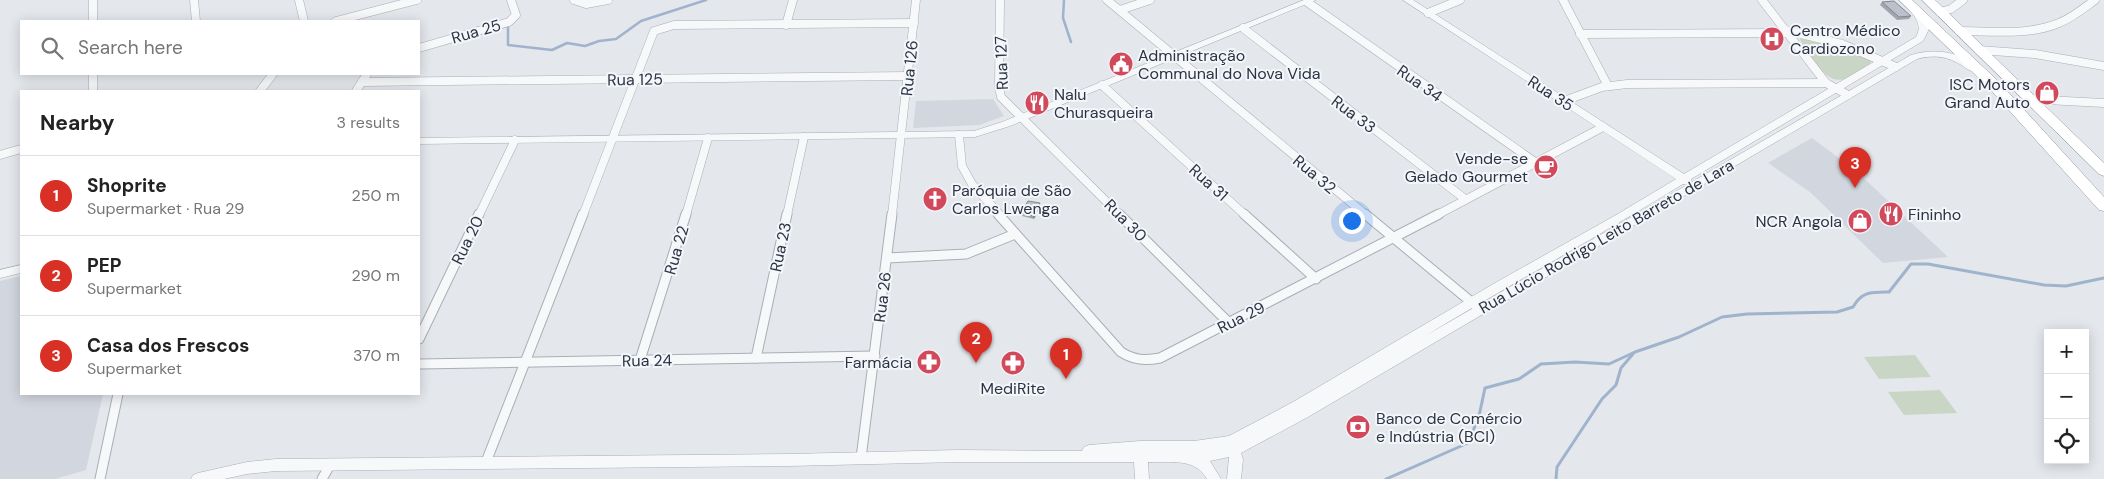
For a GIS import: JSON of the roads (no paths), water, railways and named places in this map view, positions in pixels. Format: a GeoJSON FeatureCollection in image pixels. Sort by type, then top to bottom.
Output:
{"type":"FeatureCollection","features":[{"type":"Feature","properties":{"kind":"highway"},"geometry":{"type":"LineString","coordinates":[[1905,0],[1994,84],[2104,206]]}},
{"type":"Feature","properties":{"kind":"highway"},"geometry":{"type":"LineString","coordinates":[[1928,0],[2104,171]]}},
{"type":"Feature","properties":{"kind":"street"},"geometry":{"type":"LineString","coordinates":[[93,0],[93,20]]}},
{"type":"Feature","properties":{"kind":"street"},"geometry":{"type":"LineString","coordinates":[[194,0],[196,20]]}},
{"type":"Feature","properties":{"kind":"street"},"geometry":{"type":"LineString","coordinates":[[299,0],[304,20]]}},
{"type":"Feature","properties":{"kind":"street"},"geometry":{"type":"LineString","coordinates":[[340,20],[417,0]]}},
{"type":"Feature","properties":{"kind":"street","name":"Rua 25"},"geometry":{"type":"LineString","coordinates":[[420,48],[509,22],[516,15],[511,0]]}},
{"type":"Feature","properties":{"kind":"street"},"geometry":{"type":"LineString","coordinates":[[574,0],[578,4],[585,5],[608,0]]}},
{"type":"Feature","properties":{"kind":"street"},"geometry":{"type":"LineString","coordinates":[[786,25],[793,0]]}},
{"type":"Feature","properties":{"kind":"street","name":"Rua 126"},"geometry":{"type":"LineString","coordinates":[[902,136],[916,0]]}},
{"type":"Feature","properties":{"kind":"street","name":"Rua 127"},"geometry":{"type":"LineString","coordinates":[[1000,0],[999,91],[1004,100],[1023,117]]}},
{"type":"Feature","properties":{"kind":"street","name":"Rua 32"},"geometry":{"type":"LineString","coordinates":[[1107,0],[1477,306]]}},
{"type":"Feature","properties":{"kind":"street"},"geometry":{"type":"LineString","coordinates":[[1120,10],[1150,0]]}},
{"type":"Feature","properties":{"kind":"street","name":"Rua 35"},"geometry":{"type":"LineString","coordinates":[[1407,0],[1694,186]]}},
{"type":"Feature","properties":{"kind":"street"},"geometry":{"type":"LineString","coordinates":[[1428,14],[1460,0]]}},
{"type":"Feature","properties":{"kind":"street"},"geometry":{"type":"LineString","coordinates":[[1562,0],[1608,86]]}},
{"type":"Feature","properties":{"kind":"street"},"geometry":{"type":"LineString","coordinates":[[1762,0],[1826,83],[1848,95]]}},
{"type":"Feature","properties":{"kind":"street","name":"Rua Lúcio Rodrigo Leito Barreto de Lara"},"geometry":{"type":"LineString","coordinates":[[1233,446],[1270,432],[1683,178],[1920,39],[1924,34],[1925,28],[1922,21],[1905,0]]}},
{"type":"Feature","properties":{"kind":"street"},"geometry":{"type":"LineString","coordinates":[[1940,12],[1951,9],[1963,0]]}},
{"type":"Feature","properties":{"kind":"street"},"geometry":{"type":"LineString","coordinates":[[1959,31],[2015,30],[2052,26],[2069,18],[2095,0]]}},
{"type":"Feature","properties":{"kind":"street"},"geometry":{"type":"LineString","coordinates":[[420,141],[960,135],[985,131],[1023,117],[1310,1]]}},
{"type":"Feature","properties":{"kind":"street","name":"Rua 34"},"geometry":{"type":"LineString","coordinates":[[1310,1],[1535,162]]}},
{"type":"Feature","properties":{"kind":"street"},"geometry":{"type":"LineString","coordinates":[[486,462],[651,35],[659,28],[674,25],[914,23]]}},
{"type":"Feature","properties":{"kind":"street","name":"Rua 33"},"geometry":{"type":"LineString","coordinates":[[1243,28],[1465,199]]}},
{"type":"Feature","properties":{"kind":"street"},"geometry":{"type":"LineString","coordinates":[[1580,34],[1787,31],[1820,37],[1874,54],[1896,67]]}},
{"type":"Feature","properties":{"kind":"street"},"geometry":{"type":"LineString","coordinates":[[1979,50],[2035,54],[2104,66]]}},
{"type":"Feature","properties":{"kind":"street","name":"Rua Lúcio Rodrigo Leito Barreto de Lara"},"geometry":{"type":"LineString","coordinates":[[1477,306],[1694,186],[1914,57],[1930,53],[1958,60],[1994,84]]}},
{"type":"Feature","properties":{"kind":"street"},"geometry":{"type":"LineString","coordinates":[[93,90],[95,75]]}},
{"type":"Feature","properties":{"kind":"street"},"geometry":{"type":"LineString","coordinates":[[261,90],[272,75]]}},
{"type":"Feature","properties":{"kind":"street"},"geometry":{"type":"LineString","coordinates":[[357,90],[367,75]]}},
{"type":"Feature","properties":{"kind":"street","name":"Rua 125"},"geometry":{"type":"LineString","coordinates":[[362,82],[908,76]]}},
{"type":"Feature","properties":{"kind":"street"},"geometry":{"type":"LineString","coordinates":[[1564,101],[1585,92],[1608,86],[1826,83]]}},
{"type":"Feature","properties":{"kind":"street","name":"Rua 31"},"geometry":{"type":"LineString","coordinates":[[1102,85],[1316,280]]}},
{"type":"Feature","properties":{"kind":"street"},"geometry":{"type":"LineString","coordinates":[[2028,99],[2104,103]]}},
{"type":"Feature","properties":{"kind":"street","name":"Rua 30"},"geometry":{"type":"LineString","coordinates":[[1023,117],[1229,323]]}},
{"type":"Feature","properties":{"kind":"street","name":"Rua 29"},"geometry":{"type":"LineString","coordinates":[[960,135],[962,166],[967,178],[1121,352],[1132,360],[1147,361],[1160,358],[1316,280],[1603,127]]}},
{"type":"Feature","properties":{"kind":"street","name":"Rua 26"},"geometry":{"type":"LineString","coordinates":[[861,458],[902,136]]}},
{"type":"Feature","properties":{"kind":"street","name":"Rua 23"},"geometry":{"type":"LineString","coordinates":[[756,358],[804,137]]}},
{"type":"Feature","properties":{"kind":"street","name":"Rua 22"},"geometry":{"type":"LineString","coordinates":[[640,360],[667,279],[708,138]]}},
{"type":"Feature","properties":{"kind":"street","name":"Rua 20"},"geometry":{"type":"LineString","coordinates":[[420,337],[515,140]]}},
{"type":"Feature","properties":{"kind":"street"},"geometry":{"type":"LineString","coordinates":[[0,155],[20,149]]}},
{"type":"Feature","properties":{"kind":"street"},"geometry":{"type":"LineString","coordinates":[[887,258],[966,254],[1015,234]]}},
{"type":"Feature","properties":{"kind":"street"},"geometry":{"type":"LineString","coordinates":[[0,274],[20,270]]}},
{"type":"Feature","properties":{"kind":"street","name":"Rua 24"},"geometry":{"type":"LineString","coordinates":[[420,364],[875,356]]}},
{"type":"Feature","properties":{"kind":"street"},"geometry":{"type":"LineString","coordinates":[[100,479],[118,395]]}},
{"type":"Feature","properties":{"kind":"street"},"geometry":{"type":"LineString","coordinates":[[198,479],[217,473],[262,466],[1016,456],[1140,452],[1233,446]]}},
{"type":"Feature","properties":{"kind":"street"},"geometry":{"type":"LineString","coordinates":[[1140,452],[1188,457],[1214,455],[1233,446]]}},
{"type":"Feature","properties":{"kind":"street"},"geometry":{"type":"LineString","coordinates":[[1233,446],[1236,470],[1234,479]]}},
{"type":"Feature","properties":{"kind":"street"},"geometry":{"type":"LineString","coordinates":[[1140,452],[1142,479]]}},
{"type":"Feature","properties":{"kind":"street"},"geometry":{"type":"LineString","coordinates":[[1188,457],[1207,466],[1214,479]]}},
{"type":"Feature","properties":{"kind":"street"},"geometry":{"type":"LineString","coordinates":[[322,479],[330,465]]}},
{"type":"Feature","properties":{"kind":"waterway"},"geometry":{"type":"LineString","coordinates":[[508,27],[508,45],[552,50],[567,43],[585,46],[599,41],[616,39],[641,21],[706,0]]}},
{"type":"Feature","properties":{"kind":"waterway"},"geometry":{"type":"LineString","coordinates":[[1064,0],[1063,18],[1071,42]]}},
{"type":"Feature","properties":{"kind":"waterway"},"geometry":{"type":"LineString","coordinates":[[1386,479],[1468,443],[1479,416],[1485,388],[1519,379],[1541,364],[1575,362],[1609,364],[1635,352],[1679,337],[1722,317],[1747,314],[1837,312],[1853,307],[1864,295],[1889,292],[1911,264],[1928,264],[2044,285],[2066,286],[2104,278]]}},
{"type":"Feature","properties":{"kind":"waterway"},"geometry":{"type":"LineString","coordinates":[[1556,479],[1557,467],[1602,399],[1616,385],[1621,368],[1633,354]]}},
{"type":"Feature","properties":{"kind":"place","name":"Centro Médico Cardiozono"},"geometry":{"type":"Point","coordinates":[1772,39]}},
{"type":"Feature","properties":{"kind":"place","name":"Administração Communal do Nova Vida"},"geometry":{"type":"Point","coordinates":[1121,64]}},
{"type":"Feature","properties":{"kind":"place","name":"ISC Motors Grand Auto"},"geometry":{"type":"Point","coordinates":[2047,93]}},
{"type":"Feature","properties":{"kind":"place","name":"Nalu Churasqueira"},"geometry":{"type":"Point","coordinates":[1037,103]}},
{"type":"Feature","properties":{"kind":"place","name":"Vende-se Gelado Gourmet"},"geometry":{"type":"Point","coordinates":[1546,167]}},
{"type":"Feature","properties":{"kind":"place","name":"Casa dos Frescos"},"geometry":{"type":"Point","coordinates":[1855,188]}},
{"type":"Feature","properties":{"kind":"place","name":"Paróquia de São Carlos Lwenga"},"geometry":{"type":"Point","coordinates":[935,199]}},
{"type":"Feature","properties":{"kind":"place","name":"Fininho"},"geometry":{"type":"Point","coordinates":[1891,214]}},
{"type":"Feature","properties":{"kind":"place","name":"NCR Angola"},"geometry":{"type":"Point","coordinates":[1860,221]}},
{"type":"Feature","properties":{"kind":"place","name":"Farmácia"},"geometry":{"type":"Point","coordinates":[929,362]}},
{"type":"Feature","properties":{"kind":"place","name":"PEP"},"geometry":{"type":"Point","coordinates":[976,363]}},
{"type":"Feature","properties":{"kind":"place","name":"MediRite"},"geometry":{"type":"Point","coordinates":[1013,363]}},
{"type":"Feature","properties":{"kind":"place","name":"Shoprite"},"geometry":{"type":"Point","coordinates":[1066,379]}},
{"type":"Feature","properties":{"kind":"place","name":"Banco de Comércio e Indústria (BCI)"},"geometry":{"type":"Point","coordinates":[1358,427]}}]}
